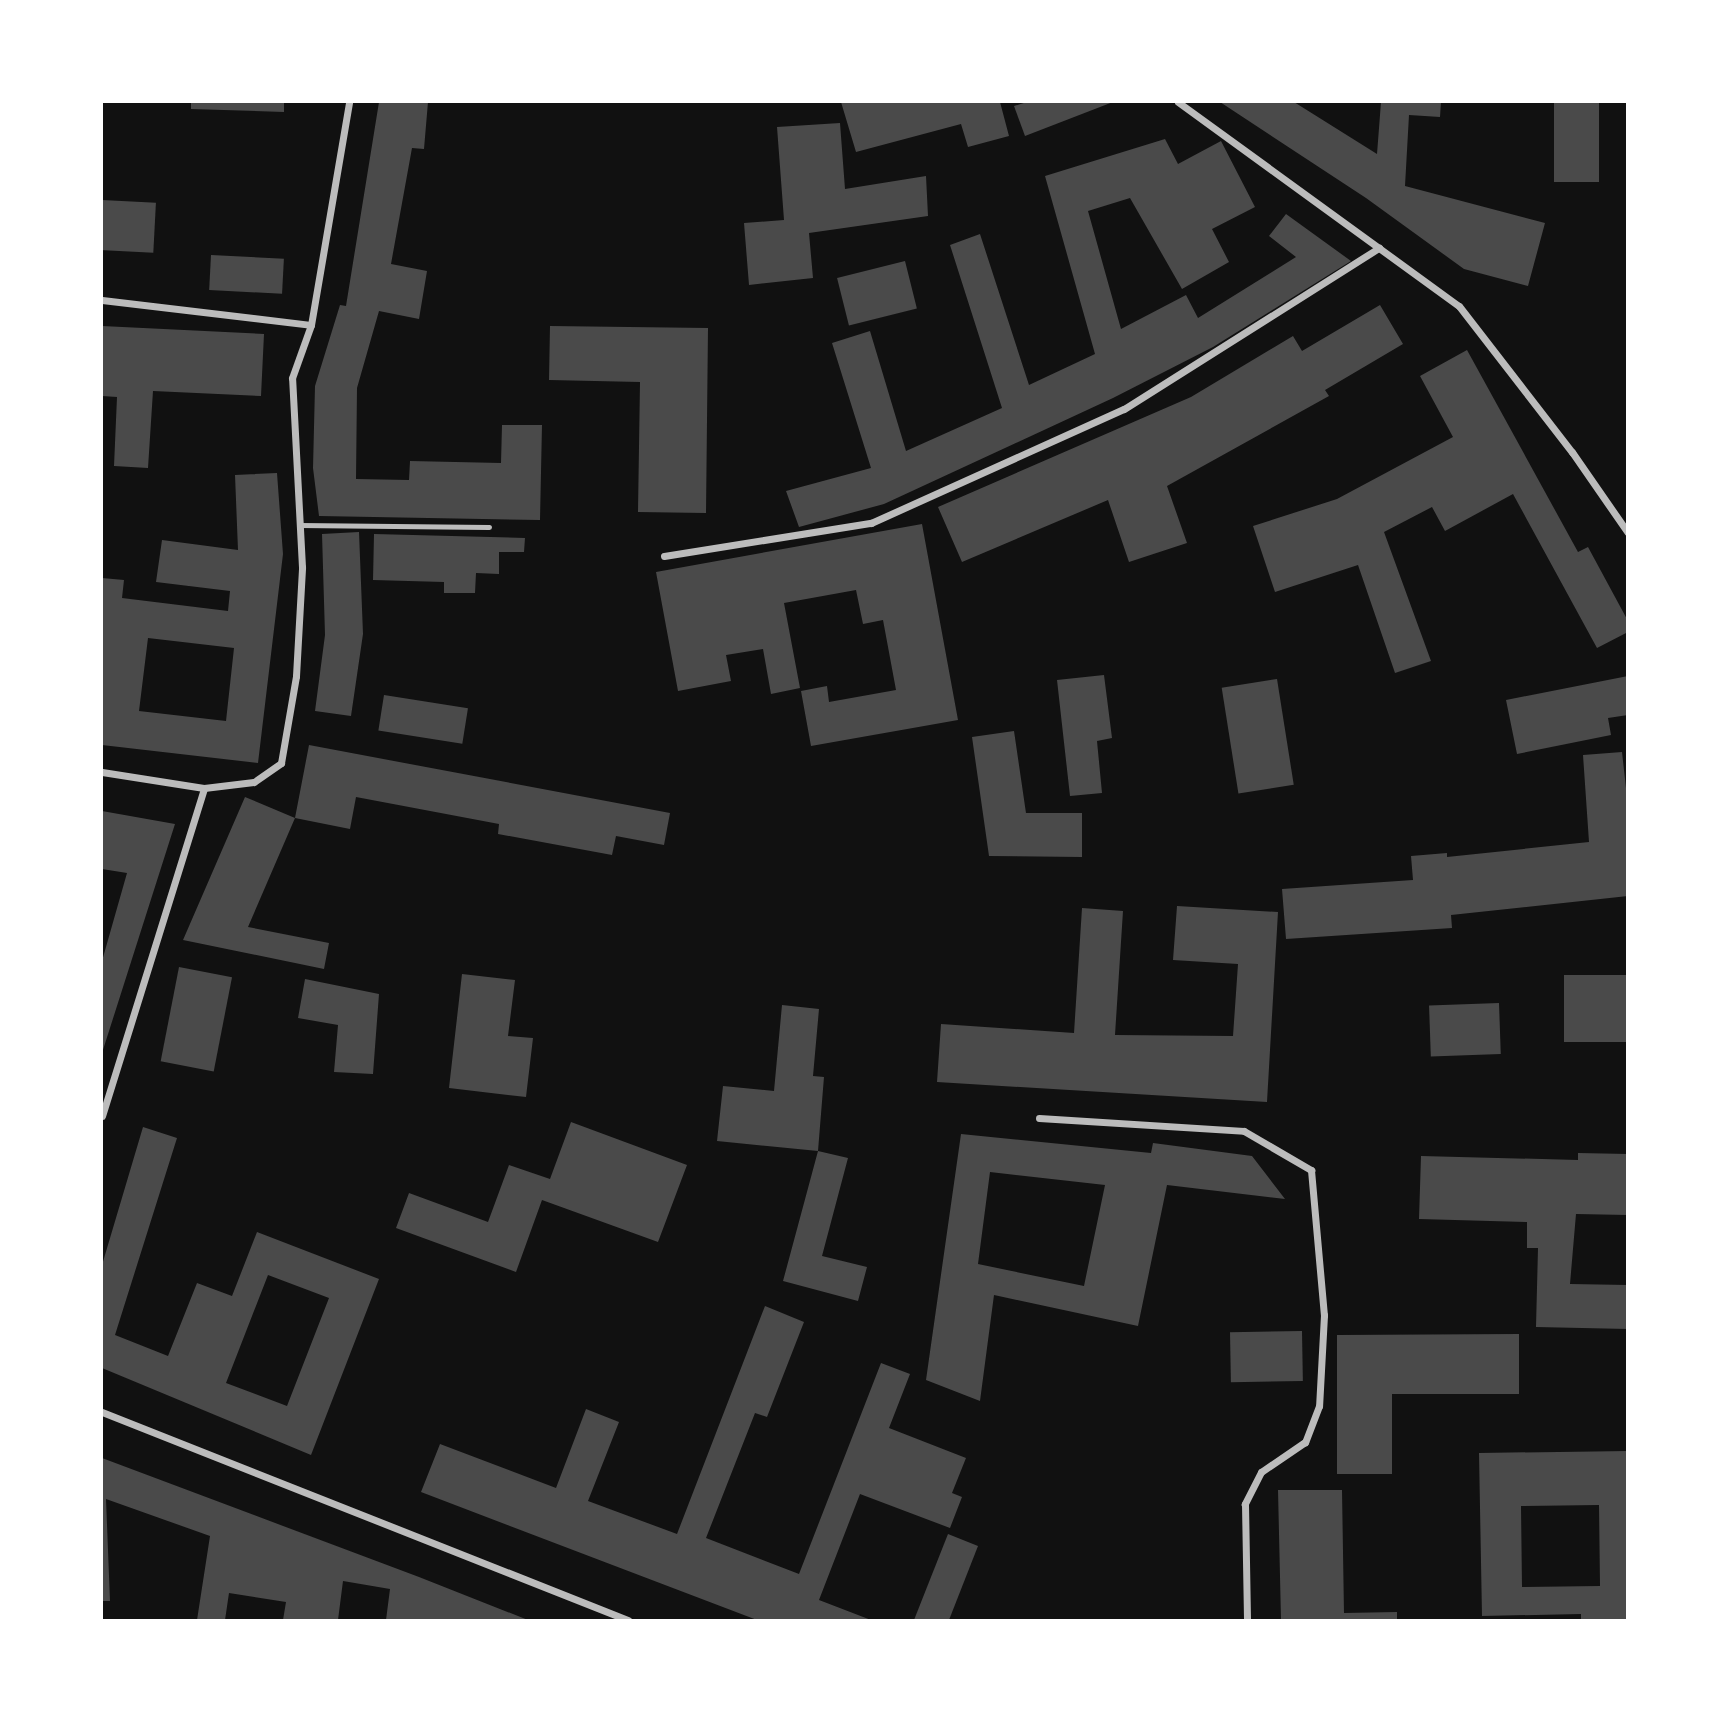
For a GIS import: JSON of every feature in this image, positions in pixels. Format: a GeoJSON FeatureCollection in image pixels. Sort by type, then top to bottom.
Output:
{"type":"FeatureCollection","features":[{"type":"Feature","properties":{"kind":"street"},"geometry":{"type":"LineString","coordinates":[[102,772],[204,788],[254,782],[281,763],[296,676],[299,525],[292,378],[311,325],[349,102]]}},
{"type":"Feature","properties":{"kind":"street"},"geometry":{"type":"LineString","coordinates":[[1178,102],[1459,306],[1572,452],[1628,533]]}},
{"type":"Feature","properties":{"kind":"street"},"geometry":{"type":"LineString","coordinates":[[664,556],[871,523],[1124,409],[1379,248]]}},
{"type":"Feature","properties":{"kind":"street"},"geometry":{"type":"LineString","coordinates":[[102,300],[311,325]]}},
{"type":"Feature","properties":{"kind":"street"},"geometry":{"type":"LineString","coordinates":[[102,1116],[204,788]]}},
{"type":"Feature","properties":{"kind":"street"},"geometry":{"type":"LineString","coordinates":[[1039,1118],[1244,1131],[1311,1170],[1324,1315],[1319,1406],[1305,1442],[1261,1472],[1245,1504],[1247,1620]]}},
{"type":"Feature","properties":{"kind":"street"},"geometry":{"type":"LineString","coordinates":[[102,1412],[628,1620]]}},
{"type":"Feature","properties":{"kind":"lane"},"geometry":{"type":"LineString","coordinates":[[299,525],[489,527]]}},
{"type":"Feature","properties":{"kind":"building"},"geometry":{"type":"Polygon","coordinates":[[[191,102],[284,102],[284,112],[191,109],[191,102]]]}},
{"type":"Feature","properties":{"kind":"building"},"geometry":{"type":"Polygon","coordinates":[[[379,102],[428,102],[424,149],[412,148],[391,264],[427,271],[419,319],[379,311],[357,388],[356,479],[409,480],[410,461],[501,463],[502,425],[542,425],[540,520],[319,516],[313,468],[315,386],[340,305],[346,306],[379,102]]]}},
{"type":"Feature","properties":{"kind":"building"},"geometry":{"type":"Polygon","coordinates":[[[841,102],[1000,102],[1009,136],[968,147],[961,124],[856,152],[841,102]]]}},
{"type":"Feature","properties":{"kind":"building"},"geometry":{"type":"Polygon","coordinates":[[[1027,102],[1113,102],[1025,136],[1014,106],[1027,102]]]}},
{"type":"Feature","properties":{"kind":"building"},"geometry":{"type":"Polygon","coordinates":[[[1220,102],[1294,102],[1377,154],[1381,102],[1441,102],[1440,117],[1409,115],[1405,186],[1545,223],[1528,286],[1464,269],[1366,198],[1220,102]]]}},
{"type":"Feature","properties":{"kind":"building"},"geometry":{"type":"Polygon","coordinates":[[[1554,102],[1599,102],[1599,182],[1554,182],[1554,102]]]}},
{"type":"Feature","properties":{"kind":"building"},"geometry":{"type":"Polygon","coordinates":[[[840,123],[845,189],[926,176],[928,216],[809,233],[813,278],[749,285],[744,223],[784,220],[777,127],[840,123]]]}},
{"type":"Feature","properties":{"kind":"building"},"geometry":{"type":"Polygon","coordinates":[[[1165,139],[1178,164],[1221,141],[1255,207],[1212,229],[1229,262],[1182,289],[1130,198],[1088,211],[1121,329],[1186,295],[1198,318],[1296,257],[1269,236],[1286,214],[1351,261],[1213,347],[1113,398],[884,504],[799,527],[786,491],[871,468],[832,343],[870,331],[906,451],[1002,408],[950,245],[980,234],[1029,385],[1095,354],[1045,176],[1165,139]]]}},
{"type":"Feature","properties":{"kind":"building"},"geometry":{"type":"Polygon","coordinates":[[[102,200],[156,203],[153,253],[102,250],[102,200]]]}},
{"type":"Feature","properties":{"kind":"building"},"geometry":{"type":"Polygon","coordinates":[[[211,255],[284,259],[282,294],[209,290],[211,255]]]}},
{"type":"Feature","properties":{"kind":"building"},"geometry":{"type":"Polygon","coordinates":[[[905,261],[917,309],[849,325],[837,278],[905,261]]]}},
{"type":"Feature","properties":{"kind":"building"},"geometry":{"type":"Polygon","coordinates":[[[1380,305],[1403,344],[1325,390],[1329,396],[1167,486],[1187,543],[1129,562],[1108,500],[962,562],[938,507],[1191,397],[1293,336],[1302,351],[1380,305]]]}},
{"type":"Feature","properties":{"kind":"building"},"geometry":{"type":"Polygon","coordinates":[[[102,326],[264,334],[261,396],[153,391],[148,468],[114,466],[117,397],[102,396],[102,326]]]}},
{"type":"Feature","properties":{"kind":"building"},"geometry":{"type":"Polygon","coordinates":[[[550,326],[708,328],[706,513],[638,512],[640,382],[549,380],[550,326]]]}},
{"type":"Feature","properties":{"kind":"building"},"geometry":{"type":"Polygon","coordinates":[[[1467,350],[1578,552],[1588,547],[1628,621],[1628,632],[1597,648],[1513,494],[1445,531],[1432,507],[1384,532],[1431,661],[1395,673],[1358,565],[1275,592],[1253,526],[1337,499],[1453,437],[1420,376],[1467,350]]]}},
{"type":"Feature","properties":{"kind":"building"},"geometry":{"type":"Polygon","coordinates":[[[277,473],[283,554],[258,763],[102,745],[102,578],[124,580],[122,598],[228,611],[230,591],[156,582],[162,540],[238,550],[235,475],[277,473]],[[148,638],[139,711],[226,721],[234,648],[148,638]]]}},
{"type":"Feature","properties":{"kind":"building"},"geometry":{"type":"Polygon","coordinates":[[[922,524],[958,720],[811,746],[801,691],[827,686],[829,702],[896,690],[883,620],[863,624],[856,590],[784,603],[800,688],[771,694],[763,649],[726,655],[731,681],[678,691],[656,572],[922,524]]]}},
{"type":"Feature","properties":{"kind":"building"},"geometry":{"type":"Polygon","coordinates":[[[359,532],[363,634],[351,716],[315,711],[325,635],[322,534],[359,532]]]}},
{"type":"Feature","properties":{"kind":"building"},"geometry":{"type":"Polygon","coordinates":[[[374,534],[525,538],[524,552],[499,552],[499,574],[476,573],[475,593],[444,593],[444,582],[373,580],[374,534]]]}},
{"type":"Feature","properties":{"kind":"building"},"geometry":{"type":"Polygon","coordinates":[[[1104,675],[1112,738],[1097,741],[1102,793],[1070,796],[1057,680],[1104,675]]]}},
{"type":"Feature","properties":{"kind":"building"},"geometry":{"type":"Polygon","coordinates":[[[1628,676],[1628,715],[1608,718],[1611,735],[1517,754],[1506,700],[1628,676]]]}},
{"type":"Feature","properties":{"kind":"building"},"geometry":{"type":"Polygon","coordinates":[[[1277,679],[1294,785],[1238,793],[1222,688],[1277,679]]]}},
{"type":"Feature","properties":{"kind":"building"},"geometry":{"type":"Polygon","coordinates":[[[384,695],[468,708],[462,744],[378,731],[384,695]]]}},
{"type":"Feature","properties":{"kind":"building"},"geometry":{"type":"Polygon","coordinates":[[[1014,731],[1026,813],[1082,813],[1082,857],[989,856],[972,737],[1014,731]]]}},
{"type":"Feature","properties":{"kind":"building"},"geometry":{"type":"Polygon","coordinates":[[[309,745],[670,813],[664,845],[616,836],[612,855],[498,834],[499,824],[356,797],[350,829],[295,818],[309,745]]]}},
{"type":"Feature","properties":{"kind":"building"},"geometry":{"type":"Polygon","coordinates":[[[1622,752],[1628,806],[1628,896],[1451,915],[1452,928],[1286,939],[1282,889],[1413,880],[1411,856],[1447,853],[1447,857],[1589,842],[1583,755],[1622,752]]]}},
{"type":"Feature","properties":{"kind":"building"},"geometry":{"type":"Polygon","coordinates":[[[245,797],[295,818],[248,927],[329,943],[324,969],[183,940],[245,797]]]}},
{"type":"Feature","properties":{"kind":"building"},"geometry":{"type":"Polygon","coordinates":[[[102,811],[175,824],[102,1053],[102,961],[127,873],[102,869],[102,811]]]}},
{"type":"Feature","properties":{"kind":"building"},"geometry":{"type":"Polygon","coordinates":[[[1177,906],[1278,912],[1267,1102],[937,1082],[941,1024],[1074,1033],[1082,908],[1123,911],[1115,1035],[1233,1036],[1238,964],[1173,960],[1177,906]]]}},
{"type":"Feature","properties":{"kind":"building"},"geometry":{"type":"Polygon","coordinates":[[[179,967],[232,977],[214,1072],[161,1061],[179,967]]]}},
{"type":"Feature","properties":{"kind":"building"},"geometry":{"type":"Polygon","coordinates":[[[462,974],[515,980],[508,1036],[533,1038],[526,1097],[449,1088],[462,974]]]}},
{"type":"Feature","properties":{"kind":"building"},"geometry":{"type":"Polygon","coordinates":[[[1564,975],[1628,975],[1628,1042],[1564,1042],[1564,975]]]}},
{"type":"Feature","properties":{"kind":"building"},"geometry":{"type":"Polygon","coordinates":[[[305,979],[379,994],[373,1074],[334,1072],[338,1025],[298,1018],[305,979]]]}},
{"type":"Feature","properties":{"kind":"building"},"geometry":{"type":"Polygon","coordinates":[[[1499,1003],[1501,1054],[1431,1056],[1429,1005],[1499,1003]]]}},
{"type":"Feature","properties":{"kind":"building"},"geometry":{"type":"Polygon","coordinates":[[[782,1005],[819,1009],[813,1076],[824,1077],[818,1151],[717,1141],[723,1086],[774,1091],[782,1005]]]}},
{"type":"Feature","properties":{"kind":"building"},"geometry":{"type":"Polygon","coordinates":[[[571,1122],[687,1165],[658,1242],[542,1200],[516,1272],[396,1228],[409,1193],[488,1222],[509,1165],[550,1179],[571,1122]]]}},
{"type":"Feature","properties":{"kind":"building"},"geometry":{"type":"Polygon","coordinates":[[[143,1127],[177,1138],[115,1335],[168,1356],[197,1283],[232,1296],[257,1232],[379,1279],[311,1455],[102,1368],[102,1265],[143,1127]],[[268,1275],[226,1383],[287,1406],[329,1298],[268,1275]]]}},
{"type":"Feature","properties":{"kind":"building"},"geometry":{"type":"Polygon","coordinates":[[[961,1134],[1151,1153],[1153,1143],[1252,1156],[1285,1199],[1167,1185],[1138,1326],[994,1295],[980,1401],[926,1380],[961,1134]],[[990,1172],[978,1264],[1084,1286],[1105,1185],[990,1172]]]}},
{"type":"Feature","properties":{"kind":"building"},"geometry":{"type":"Polygon","coordinates":[[[818,1151],[848,1158],[822,1256],[867,1267],[858,1301],[783,1281],[818,1151]]]}},
{"type":"Feature","properties":{"kind":"building"},"geometry":{"type":"Polygon","coordinates":[[[1578,1153],[1628,1154],[1628,1215],[1576,1214],[1570,1284],[1628,1285],[1628,1329],[1536,1327],[1538,1248],[1527,1248],[1527,1222],[1419,1219],[1421,1156],[1578,1160],[1578,1153]]]}},
{"type":"Feature","properties":{"kind":"building"},"geometry":{"type":"Polygon","coordinates":[[[765,1306],[804,1322],[767,1417],[755,1413],[706,1538],[799,1574],[881,1363],[910,1374],[889,1428],[966,1458],[952,1493],[962,1497],[950,1528],[860,1494],[819,1600],[871,1620],[757,1620],[421,1492],[440,1444],[556,1488],[586,1409],[619,1422],[588,1501],[677,1534],[765,1306]]]}},
{"type":"Feature","properties":{"kind":"building"},"geometry":{"type":"Polygon","coordinates":[[[1302,1331],[1303,1381],[1231,1382],[1230,1332],[1302,1331]]]}},
{"type":"Feature","properties":{"kind":"building"},"geometry":{"type":"Polygon","coordinates":[[[1519,1334],[1519,1394],[1392,1394],[1392,1474],[1337,1474],[1337,1335],[1519,1334]]]}},
{"type":"Feature","properties":{"kind":"building"},"geometry":{"type":"Polygon","coordinates":[[[1628,1451],[1628,1620],[1581,1620],[1581,1614],[1482,1616],[1479,1453],[1628,1451]],[[1599,1505],[1521,1506],[1522,1587],[1600,1586],[1599,1505]]]}},
{"type":"Feature","properties":{"kind":"building"},"geometry":{"type":"Polygon","coordinates":[[[102,1458],[528,1620],[386,1620],[390,1589],[343,1581],[338,1620],[283,1620],[286,1602],[229,1593],[225,1620],[197,1620],[210,1536],[106,1499],[110,1601],[102,1601],[102,1458]]]}},
{"type":"Feature","properties":{"kind":"building"},"geometry":{"type":"Polygon","coordinates":[[[1278,1490],[1342,1490],[1344,1613],[1397,1612],[1397,1620],[1281,1620],[1278,1490]]]}},
{"type":"Feature","properties":{"kind":"building"},"geometry":{"type":"Polygon","coordinates":[[[948,1534],[978,1546],[949,1620],[914,1620],[948,1534]]]}}]}
